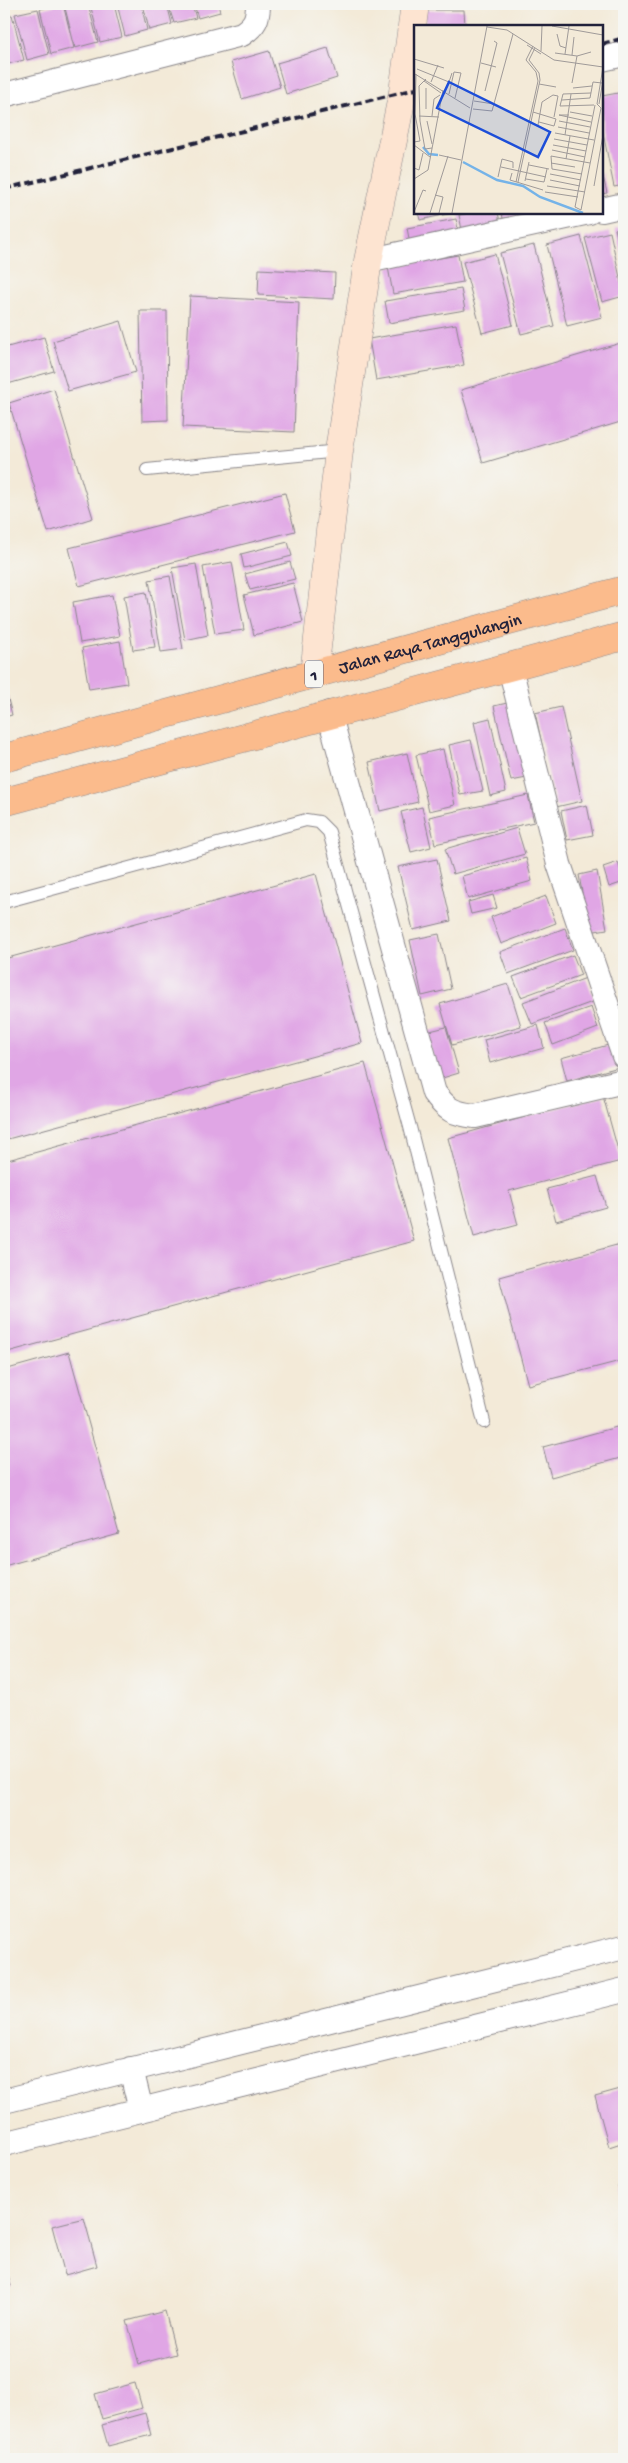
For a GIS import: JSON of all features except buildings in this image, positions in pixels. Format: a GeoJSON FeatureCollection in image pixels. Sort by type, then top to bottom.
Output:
{"type":"FeatureCollection","features":[{"type":"Feature","properties":{"kind":"highway","name":"Jalan Raya Tanggulangin"},"geometry":{"type":"LineString","coordinates":[[4,758],[624,590]]}},
{"type":"Feature","properties":{"kind":"highway"},"geometry":{"type":"LineString","coordinates":[[4,802],[329,713],[624,636]]}},
{"type":"Feature","properties":{"kind":"highway"},"geometry":{"type":"LineString","coordinates":[[48,746],[46,771],[58,787]]}},
{"type":"Feature","properties":{"kind":"street"},"geometry":{"type":"LineString","coordinates":[[4,95],[242,34],[252,27],[258,17],[258,4]]}},
{"type":"Feature","properties":{"kind":"street"},"geometry":{"type":"LineString","coordinates":[[314,674],[339,451],[368,261],[408,105],[414,4]]}},
{"type":"Feature","properties":{"kind":"street"},"geometry":{"type":"LineString","coordinates":[[603,59],[624,54]]}},
{"type":"Feature","properties":{"kind":"street"},"geometry":{"type":"LineString","coordinates":[[603,210],[624,205]]}},
{"type":"Feature","properties":{"kind":"street"},"geometry":{"type":"LineString","coordinates":[[368,261],[581,214]]}},
{"type":"Feature","properties":{"kind":"street"},"geometry":{"type":"LineString","coordinates":[[510,667],[559,864],[624,1056]]}},
{"type":"Feature","properties":{"kind":"street"},"geometry":{"type":"LineString","coordinates":[[329,713],[434,1093],[444,1106],[455,1114],[476,1116],[624,1081]]}},
{"type":"Feature","properties":{"kind":"street"},"geometry":{"type":"LineString","coordinates":[[4,2101],[624,1947]]}},
{"type":"Feature","properties":{"kind":"street"},"geometry":{"type":"LineString","coordinates":[[4,2144],[624,1990]]}},
{"type":"Feature","properties":{"kind":"street"},"geometry":{"type":"LineString","coordinates":[[131,2069],[141,2110]]}},
{"type":"Feature","properties":{"kind":"lane"},"geometry":{"type":"LineString","coordinates":[[147,470],[339,451]]}},
{"type":"Feature","properties":{"kind":"lane"},"geometry":{"type":"LineString","coordinates":[[4,902],[306,820],[319,822],[329,832],[410,1127],[484,1422]]}},
{"type":"Feature","properties":{"kind":"railway"},"geometry":{"type":"LineString","coordinates":[[603,44],[624,38]]}},
{"type":"Feature","properties":{"kind":"railway"},"geometry":{"type":"LineString","coordinates":[[4,189],[414,89]]}}]}
